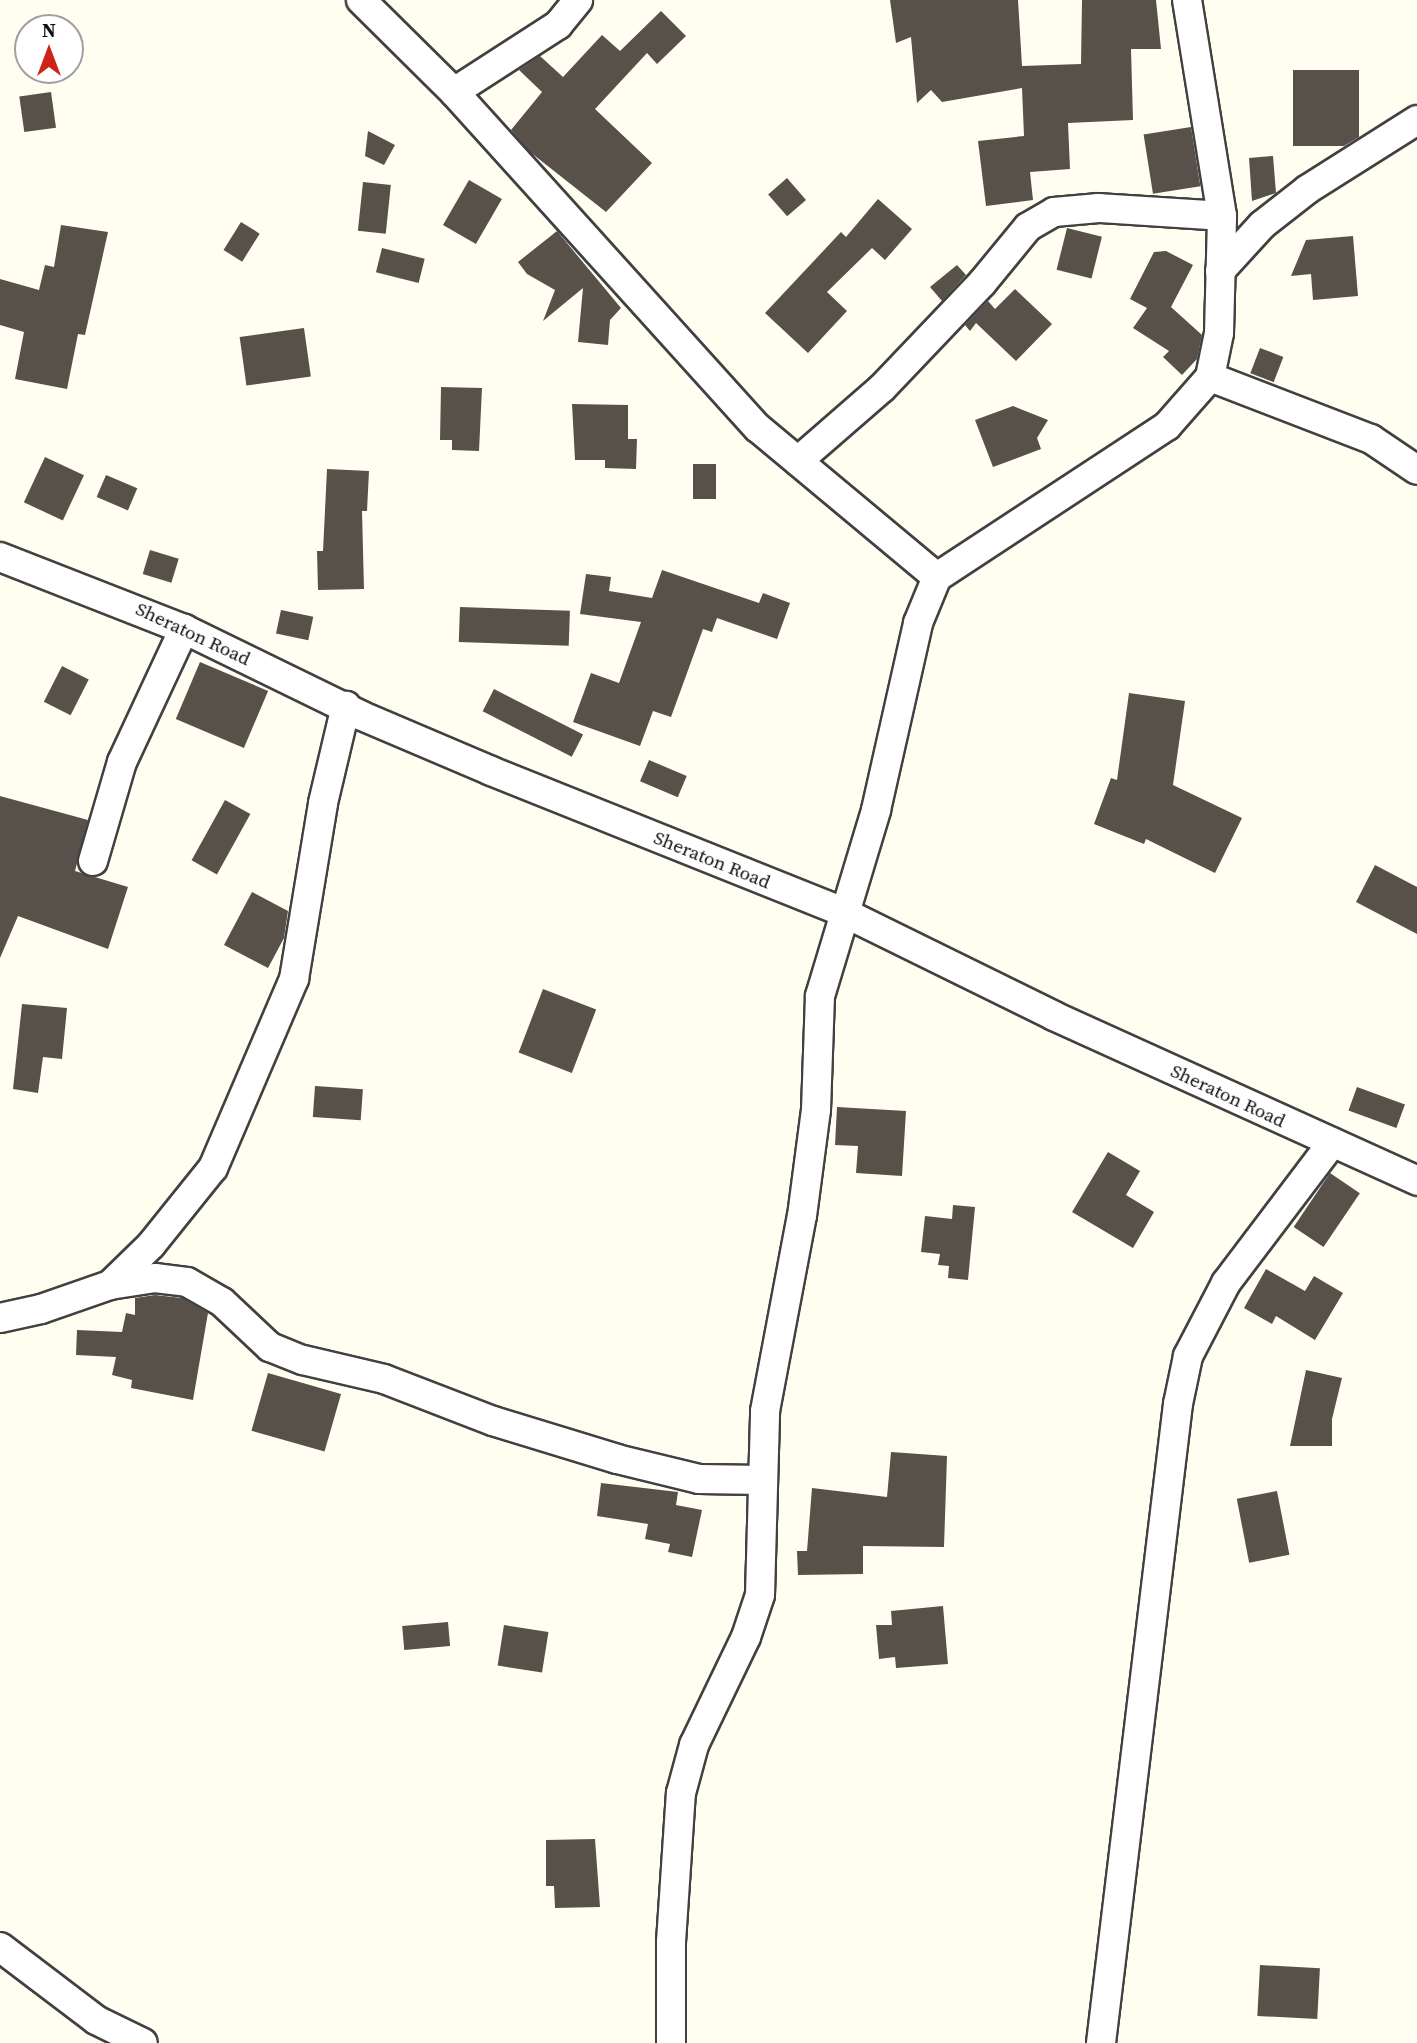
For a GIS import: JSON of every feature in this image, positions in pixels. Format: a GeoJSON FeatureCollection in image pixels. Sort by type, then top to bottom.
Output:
{"type":"FeatureCollection","features":[{"type":"Feature","properties":{"kind":"street"},"geometry":{"type":"LineString","coordinates":[[361,0],[454,92],[758,428],[937,577]]}},
{"type":"Feature","properties":{"kind":"street"},"geometry":{"type":"LineString","coordinates":[[454,92],[558,25],[578,0]]}},
{"type":"Feature","properties":{"kind":"street"},"geometry":{"type":"LineString","coordinates":[[671,2043],[671,1942],[681,1793],[694,1745],[746,1637],[760,1595],[765,1411],[802,1216],[816,1110],[820,996],[843,912],[876,810],[918,623],[937,577],[1167,426],[1210,377],[1219,333],[1222,216],[1186,0]]}},
{"type":"Feature","properties":{"kind":"street"},"geometry":{"type":"LineString","coordinates":[[1220,271],[1262,225],[1308,189],[1417,120]]}},
{"type":"Feature","properties":{"kind":"street"},"geometry":{"type":"LineString","coordinates":[[798,461],[882,387],[982,283],[1028,227],[1054,212],[1099,208],[1222,216]]}},
{"type":"Feature","properties":{"kind":"street"},"geometry":{"type":"LineString","coordinates":[[1210,377],[1371,439],[1417,470]]}},
{"type":"Feature","properties":{"kind":"street","name":"Sheraton Road"},"geometry":{"type":"LineString","coordinates":[[0,557],[184,629],[491,771],[843,912],[1054,1016],[1417,1181]]}},
{"type":"Feature","properties":{"kind":"street"},"geometry":{"type":"LineString","coordinates":[[93,861],[122,762],[184,629]]}},
{"type":"Feature","properties":{"kind":"street"},"geometry":{"type":"LineString","coordinates":[[110,1285],[151,1244],[213,1168],[293,979],[323,803],[346,706]]}},
{"type":"Feature","properties":{"kind":"street"},"geometry":{"type":"LineString","coordinates":[[1101,2043],[1178,1404],[1188,1356],[1226,1283],[1332,1143]]}},
{"type":"Feature","properties":{"kind":"street"},"geometry":{"type":"LineString","coordinates":[[0,1318],[41,1309],[110,1285],[155,1278],[187,1282],[222,1302],[270,1347],[303,1360],[384,1379],[493,1421],[617,1459],[699,1479],[763,1480]]}},
{"type":"Feature","properties":{"kind":"street"},"geometry":{"type":"LineString","coordinates":[[0,1947],[96,2020],[144,2043]]}},
{"type":"Feature","properties":{"kind":"building"},"geometry":{"type":"Polygon","coordinates":[[[890,0],[1018,0],[1022,66],[1081,64],[1082,0],[1156,0],[1161,49],[1131,49],[1133,120],[1068,123],[1070,169],[1030,172],[1033,200],[986,206],[978,141],[1024,136],[1022,88],[942,102],[931,90],[917,103],[911,37],[896,43],[890,0]]]}},
{"type":"Feature","properties":{"kind":"building"},"geometry":{"type":"Polygon","coordinates":[[[661,11],[686,36],[657,64],[647,53],[595,109],[652,163],[606,212],[530,152],[511,130],[542,92],[519,70],[540,56],[563,77],[602,35],[620,51],[661,11]]]}},
{"type":"Feature","properties":{"kind":"building"},"geometry":{"type":"Polygon","coordinates":[[[1293,70],[1359,70],[1359,137],[1344,146],[1293,146],[1293,70]]]}},
{"type":"Feature","properties":{"kind":"building"},"geometry":{"type":"Polygon","coordinates":[[[51,92],[56,128],[24,132],[19,96],[51,92]]]}},
{"type":"Feature","properties":{"kind":"building"},"geometry":{"type":"Polygon","coordinates":[[[1191,127],[1200,186],[1153,194],[1144,135],[1191,127]]]}},
{"type":"Feature","properties":{"kind":"building"},"geometry":{"type":"Polygon","coordinates":[[[368,131],[395,145],[384,165],[365,156],[368,131]]]}},
{"type":"Feature","properties":{"kind":"building"},"geometry":{"type":"Polygon","coordinates":[[[1273,156],[1276,193],[1252,201],[1249,158],[1273,156]]]}},
{"type":"Feature","properties":{"kind":"building"},"geometry":{"type":"Polygon","coordinates":[[[787,178],[806,200],[787,216],[768,194],[787,178]]]}},
{"type":"Feature","properties":{"kind":"building"},"geometry":{"type":"Polygon","coordinates":[[[469,180],[502,199],[476,244],[443,225],[469,180]]]}},
{"type":"Feature","properties":{"kind":"building"},"geometry":{"type":"Polygon","coordinates":[[[363,182],[391,185],[386,234],[358,231],[363,182]]]}},
{"type":"Feature","properties":{"kind":"building"},"geometry":{"type":"Polygon","coordinates":[[[878,199],[912,229],[885,260],[872,248],[827,292],[847,311],[808,353],[765,313],[841,232],[846,237],[878,199]]]}},
{"type":"Feature","properties":{"kind":"building"},"geometry":{"type":"Polygon","coordinates":[[[241,222],[260,234],[242,262],[224,250],[241,222]]]}},
{"type":"Feature","properties":{"kind":"building"},"geometry":{"type":"Polygon","coordinates":[[[61,225],[108,232],[85,335],[78,334],[67,389],[15,379],[24,332],[0,325],[0,279],[39,290],[45,265],[54,267],[61,225]]]}},
{"type":"Feature","properties":{"kind":"building"},"geometry":{"type":"Polygon","coordinates":[[[1067,228],[1102,237],[1092,278],[1057,270],[1067,228]]]}},
{"type":"Feature","properties":{"kind":"building"},"geometry":{"type":"Polygon","coordinates":[[[557,231],[621,308],[610,320],[608,345],[578,342],[583,288],[543,321],[555,290],[527,274],[518,262],[557,231]]]}},
{"type":"Feature","properties":{"kind":"building"},"geometry":{"type":"Polygon","coordinates":[[[1353,236],[1358,296],[1313,300],[1311,274],[1291,276],[1306,240],[1353,236]]]}},
{"type":"Feature","properties":{"kind":"building"},"geometry":{"type":"Polygon","coordinates":[[[382,248],[425,259],[419,283],[376,272],[382,248]]]}},
{"type":"Feature","properties":{"kind":"building"},"geometry":{"type":"Polygon","coordinates":[[[1166,251],[1193,265],[1171,307],[1202,335],[1197,359],[1182,375],[1163,357],[1169,351],[1133,328],[1147,308],[1130,299],[1154,252],[1166,251]]]}},
{"type":"Feature","properties":{"kind":"building"},"geometry":{"type":"Polygon","coordinates":[[[957,265],[966,275],[942,301],[930,287],[957,265]]]}},
{"type":"Feature","properties":{"kind":"building"},"geometry":{"type":"Polygon","coordinates":[[[1015,289],[1052,324],[1016,361],[976,323],[970,331],[965,325],[988,301],[995,309],[1015,289]]]}},
{"type":"Feature","properties":{"kind":"building"},"geometry":{"type":"Polygon","coordinates":[[[304,328],[311,377],[246,386],[240,337],[304,328]]]}},
{"type":"Feature","properties":{"kind":"building"},"geometry":{"type":"Polygon","coordinates":[[[1260,348],[1283,357],[1274,382],[1250,373],[1260,348]]]}},
{"type":"Feature","properties":{"kind":"building"},"geometry":{"type":"Polygon","coordinates":[[[441,387],[482,388],[479,451],[452,450],[452,440],[440,440],[441,387]]]}},
{"type":"Feature","properties":{"kind":"building"},"geometry":{"type":"Polygon","coordinates":[[[572,404],[628,405],[628,439],[637,439],[636,469],[605,468],[605,460],[575,460],[572,404]]]}},
{"type":"Feature","properties":{"kind":"building"},"geometry":{"type":"Polygon","coordinates":[[[1013,406],[1048,420],[1037,438],[1041,449],[993,467],[975,420],[1013,406]]]}},
{"type":"Feature","properties":{"kind":"building"},"geometry":{"type":"Polygon","coordinates":[[[45,457],[84,475],[63,520],[24,502],[45,457]]]}},
{"type":"Feature","properties":{"kind":"building"},"geometry":{"type":"Polygon","coordinates":[[[693,464],[716,464],[716,499],[693,499],[693,464]]]}},
{"type":"Feature","properties":{"kind":"building"},"geometry":{"type":"Polygon","coordinates":[[[327,469],[369,471],[367,511],[362,511],[364,589],[318,590],[317,551],[323,551],[327,469]]]}},
{"type":"Feature","properties":{"kind":"building"},"geometry":{"type":"Polygon","coordinates":[[[106,475],[137,488],[128,510],[97,497],[106,475]]]}},
{"type":"Feature","properties":{"kind":"building"},"geometry":{"type":"Polygon","coordinates":[[[150,550],[179,559],[171,583],[143,574],[150,550]]]}},
{"type":"Feature","properties":{"kind":"building"},"geometry":{"type":"Polygon","coordinates":[[[662,570],[759,603],[763,593],[790,603],[777,639],[717,618],[712,632],[703,629],[671,717],[653,711],[640,746],[573,722],[591,673],[619,683],[641,622],[580,614],[586,574],[611,577],[609,591],[652,598],[662,570]]]}},
{"type":"Feature","properties":{"kind":"building"},"geometry":{"type":"Polygon","coordinates":[[[460,607],[570,611],[569,646],[459,642],[460,607]]]}},
{"type":"Feature","properties":{"kind":"building"},"geometry":{"type":"Polygon","coordinates":[[[281,610],[313,617],[308,640],[276,633],[281,610]]]}},
{"type":"Feature","properties":{"kind":"building"},"geometry":{"type":"Polygon","coordinates":[[[200,662],[268,691],[244,748],[176,719],[200,662]]]}},
{"type":"Feature","properties":{"kind":"building"},"geometry":{"type":"Polygon","coordinates":[[[62,666],[89,680],[71,715],[44,702],[62,666]]]}},
{"type":"Feature","properties":{"kind":"building"},"geometry":{"type":"Polygon","coordinates":[[[494,689],[583,734],[572,757],[483,711],[494,689]]]}},
{"type":"Feature","properties":{"kind":"building"},"geometry":{"type":"Polygon","coordinates":[[[1129,693],[1185,701],[1173,785],[1242,818],[1215,873],[1146,839],[1144,844],[1094,824],[1111,778],[1117,780],[1129,693]]]}},
{"type":"Feature","properties":{"kind":"building"},"geometry":{"type":"Polygon","coordinates":[[[649,760],[687,776],[678,797],[640,781],[649,760]]]}},
{"type":"Feature","properties":{"kind":"building"},"geometry":{"type":"Polygon","coordinates":[[[0,796],[88,820],[75,871],[128,887],[108,949],[18,916],[0,958],[0,796]]]}},
{"type":"Feature","properties":{"kind":"building"},"geometry":{"type":"Polygon","coordinates":[[[225,800],[250,814],[217,874],[192,860],[225,800]]]}},
{"type":"Feature","properties":{"kind":"building"},"geometry":{"type":"Polygon","coordinates":[[[1375,865],[1417,887],[1417,934],[1356,902],[1375,865]]]}},
{"type":"Feature","properties":{"kind":"building"},"geometry":{"type":"Polygon","coordinates":[[[252,892],[288,911],[284,938],[268,968],[224,945],[252,892]]]}},
{"type":"Feature","properties":{"kind":"building"},"geometry":{"type":"Polygon","coordinates":[[[543,989],[596,1009],[572,1073],[519,1052],[543,989]]]}},
{"type":"Feature","properties":{"kind":"building"},"geometry":{"type":"Polygon","coordinates":[[[22,1004],[67,1008],[62,1059],[43,1057],[38,1093],[13,1089],[22,1004]]]}},
{"type":"Feature","properties":{"kind":"building"},"geometry":{"type":"Polygon","coordinates":[[[315,1086],[363,1089],[361,1120],[313,1117],[315,1086]]]}},
{"type":"Feature","properties":{"kind":"building"},"geometry":{"type":"Polygon","coordinates":[[[1357,1087],[1405,1104],[1396,1128],[1348,1110],[1357,1087]]]}},
{"type":"Feature","properties":{"kind":"building"},"geometry":{"type":"Polygon","coordinates":[[[837,1107],[906,1111],[902,1176],[856,1173],[858,1146],[835,1145],[837,1107]]]}},
{"type":"Feature","properties":{"kind":"building"},"geometry":{"type":"Polygon","coordinates":[[[1108,1152],[1140,1171],[1126,1195],[1154,1212],[1133,1248],[1072,1212],[1108,1152]]]}},
{"type":"Feature","properties":{"kind":"building"},"geometry":{"type":"Polygon","coordinates":[[[1330,1173],[1360,1193],[1323,1247],[1294,1227],[1330,1173]]]}},
{"type":"Feature","properties":{"kind":"building"},"geometry":{"type":"Polygon","coordinates":[[[953,1205],[975,1207],[968,1280],[948,1278],[949,1266],[938,1265],[940,1254],[921,1252],[925,1216],[952,1219],[953,1205]]]}},
{"type":"Feature","properties":{"kind":"building"},"geometry":{"type":"Polygon","coordinates":[[[1266,1269],[1305,1291],[1314,1276],[1343,1293],[1315,1340],[1276,1316],[1272,1324],[1244,1308],[1266,1269]]]}},
{"type":"Feature","properties":{"kind":"building"},"geometry":{"type":"Polygon","coordinates":[[[155,1295],[182,1298],[208,1313],[193,1400],[131,1388],[132,1380],[112,1375],[116,1357],[76,1355],[77,1330],[122,1332],[126,1313],[135,1315],[135,1298],[155,1295]]]}},
{"type":"Feature","properties":{"kind":"building"},"geometry":{"type":"Polygon","coordinates":[[[1306,1370],[1342,1378],[1332,1419],[1332,1446],[1290,1446],[1306,1370]]]}},
{"type":"Feature","properties":{"kind":"building"},"geometry":{"type":"Polygon","coordinates":[[[268,1373],[341,1394],[325,1452],[251,1431],[268,1373]]]}},
{"type":"Feature","properties":{"kind":"building"},"geometry":{"type":"Polygon","coordinates":[[[891,1452],[947,1456],[944,1547],[863,1546],[863,1574],[798,1575],[797,1551],[807,1551],[812,1488],[887,1497],[891,1452]]]}},
{"type":"Feature","properties":{"kind":"building"},"geometry":{"type":"Polygon","coordinates":[[[601,1483],[678,1492],[676,1505],[702,1510],[692,1557],[668,1552],[670,1544],[645,1539],[648,1524],[597,1516],[601,1483]]]}},
{"type":"Feature","properties":{"kind":"building"},"geometry":{"type":"Polygon","coordinates":[[[1277,1491],[1289,1555],[1249,1563],[1237,1499],[1277,1491]]]}},
{"type":"Feature","properties":{"kind":"building"},"geometry":{"type":"Polygon","coordinates":[[[943,1606],[948,1664],[896,1668],[895,1657],[879,1659],[876,1625],[892,1625],[891,1611],[943,1606]]]}},
{"type":"Feature","properties":{"kind":"building"},"geometry":{"type":"Polygon","coordinates":[[[448,1622],[450,1646],[404,1650],[402,1626],[448,1622]]]}},
{"type":"Feature","properties":{"kind":"building"},"geometry":{"type":"Polygon","coordinates":[[[504,1625],[548,1632],[542,1673],[498,1665],[504,1625]]]}},
{"type":"Feature","properties":{"kind":"building"},"geometry":{"type":"Polygon","coordinates":[[[595,1839],[600,1907],[555,1908],[554,1886],[546,1886],[546,1840],[595,1839]]]}},
{"type":"Feature","properties":{"kind":"building"},"geometry":{"type":"Polygon","coordinates":[[[1260,1965],[1320,1968],[1317,2019],[1257,2016],[1260,1965]]]}}]}
